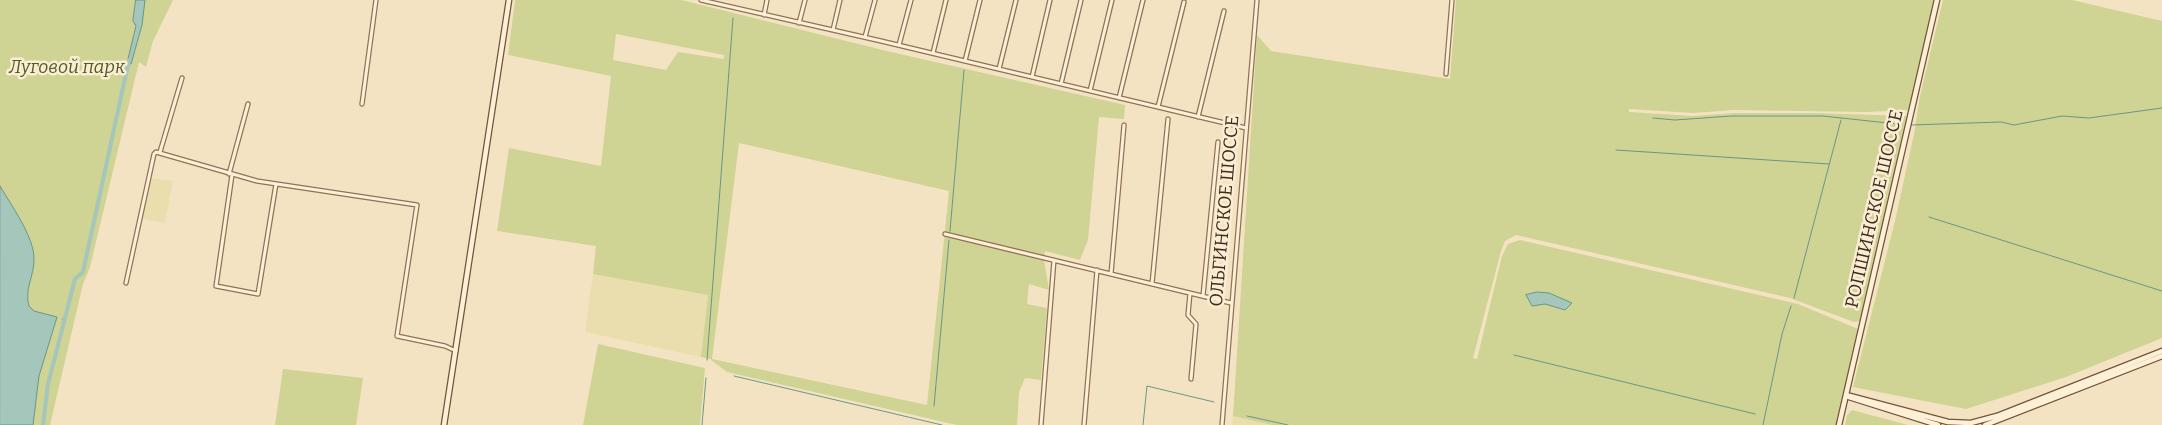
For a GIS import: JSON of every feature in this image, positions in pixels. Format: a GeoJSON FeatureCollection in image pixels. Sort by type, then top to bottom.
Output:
{"type":"FeatureCollection","features":[{"type":"Feature","properties":{"kind":"street"},"geometry":{"type":"LineString","coordinates":[[362,104],[376,0]]}},
{"type":"Feature","properties":{"kind":"street"},"geometry":{"type":"LineString","coordinates":[[444,425],[509,0]]}},
{"type":"Feature","properties":{"kind":"street"},"geometry":{"type":"LineString","coordinates":[[701,0],[866,37],[1246,128]]}},
{"type":"Feature","properties":{"kind":"street"},"geometry":{"type":"LineString","coordinates":[[764,15],[767,0]]}},
{"type":"Feature","properties":{"kind":"street"},"geometry":{"type":"LineString","coordinates":[[799,23],[805,0]]}},
{"type":"Feature","properties":{"kind":"street"},"geometry":{"type":"LineString","coordinates":[[833,30],[840,0]]}},
{"type":"Feature","properties":{"kind":"street"},"geometry":{"type":"LineString","coordinates":[[866,37],[875,0]]}},
{"type":"Feature","properties":{"kind":"street"},"geometry":{"type":"LineString","coordinates":[[899,45],[910,0]]}},
{"type":"Feature","properties":{"kind":"street"},"geometry":{"type":"LineString","coordinates":[[933,53],[946,0]]}},
{"type":"Feature","properties":{"kind":"street"},"geometry":{"type":"LineString","coordinates":[[965,61],[980,0]]}},
{"type":"Feature","properties":{"kind":"street"},"geometry":{"type":"LineString","coordinates":[[999,69],[1016,0]]}},
{"type":"Feature","properties":{"kind":"street"},"geometry":{"type":"LineString","coordinates":[[1032,77],[1050,0]]}},
{"type":"Feature","properties":{"kind":"street"},"geometry":{"type":"LineString","coordinates":[[1061,84],[1081,0]]}},
{"type":"Feature","properties":{"kind":"street"},"geometry":{"type":"LineString","coordinates":[[1090,91],[1112,0]]}},
{"type":"Feature","properties":{"kind":"street"},"geometry":{"type":"LineString","coordinates":[[1119,98],[1143,0]]}},
{"type":"Feature","properties":{"kind":"street","name":"ОЛЬГИНСКОЕ ШОССЕ"},"geometry":{"type":"LineString","coordinates":[[1222,425],[1258,0]]}},
{"type":"Feature","properties":{"kind":"street"},"geometry":{"type":"LineString","coordinates":[[1446,74],[1452,0]]}},
{"type":"Feature","properties":{"kind":"street","name":"РОПШИНСКОЕ ШОССЕ"},"geometry":{"type":"LineString","coordinates":[[1839,425],[1937,0]]}},
{"type":"Feature","properties":{"kind":"street"},"geometry":{"type":"LineString","coordinates":[[1158,107],[1184,2]]}},
{"type":"Feature","properties":{"kind":"street"},"geometry":{"type":"LineString","coordinates":[[1198,117],[1224,11]]}},
{"type":"Feature","properties":{"kind":"street"},"geometry":{"type":"LineString","coordinates":[[160,152],[182,78]]}},
{"type":"Feature","properties":{"kind":"street"},"geometry":{"type":"LineString","coordinates":[[248,104],[231,174],[216,286],[258,294],[276,184]]}},
{"type":"Feature","properties":{"kind":"street"},"geometry":{"type":"LineString","coordinates":[[1152,284],[1168,119]]}},
{"type":"Feature","properties":{"kind":"street"},"geometry":{"type":"LineString","coordinates":[[1111,274],[1124,125]]}},
{"type":"Feature","properties":{"kind":"street"},"geometry":{"type":"LineString","coordinates":[[1203,296],[1218,142]]}},
{"type":"Feature","properties":{"kind":"street"},"geometry":{"type":"LineString","coordinates":[[126,283],[154,154],[160,152],[231,174],[276,184],[417,204],[397,336],[436,344],[456,351]]}},
{"type":"Feature","properties":{"kind":"street"},"geometry":{"type":"LineString","coordinates":[[945,234],[1231,303]]}},
{"type":"Feature","properties":{"kind":"street"},"geometry":{"type":"LineString","coordinates":[[1040,425],[1054,260]]}},
{"type":"Feature","properties":{"kind":"street"},"geometry":{"type":"LineString","coordinates":[[1084,425],[1097,270]]}},
{"type":"Feature","properties":{"kind":"street"},"geometry":{"type":"LineString","coordinates":[[1190,293],[1188,315],[1196,324],[1191,379]]}},
{"type":"Feature","properties":{"kind":"street"},"geometry":{"type":"LineString","coordinates":[[1846,395],[1933,419],[1971,424],[1997,416],[2162,351]]}},
{"type":"Feature","properties":{"kind":"street"},"geometry":{"type":"LineString","coordinates":[[1985,425],[2162,356]]}},
{"type":"Feature","properties":{"kind":"street"},"geometry":{"type":"LineString","coordinates":[[1846,395],[1854,400],[1938,425]]}},
{"type":"Feature","properties":{"kind":"shaded area"},"geometry":{"type":"Polygon","coordinates":[[[150,178],[173,181],[165,223],[142,219],[150,178]]]}},
{"type":"Feature","properties":{"kind":"shaded area"},"geometry":{"type":"Polygon","coordinates":[[[593,274],[708,295],[701,357],[585,332],[593,274]]]}},
{"type":"Feature","properties":{"kind":"shaded area"},"geometry":{"type":"Polygon","coordinates":[[[1233,416],[1272,425],[1232,425],[1233,416]]]}},
{"type":"Feature","properties":{"kind":"green space","name":"Луговой парк"},"geometry":{"type":"Polygon","coordinates":[[[0,0],[173,0],[153,41],[146,67],[139,62],[90,267],[83,284],[50,425],[0,425],[0,0]]]}},
{"type":"Feature","properties":{"kind":"green space"},"geometry":{"type":"Polygon","coordinates":[[[515,0],[681,0],[891,52],[1125,105],[1124,119],[1099,117],[1088,240],[1080,260],[1045,251],[1044,260],[1049,290],[1029,284],[1027,304],[1047,308],[1041,380],[1025,378],[1019,392],[1017,425],[957,425],[727,372],[710,359],[701,357],[708,295],[593,274],[596,246],[497,231],[509,148],[601,166],[611,76],[508,55],[515,0]],[[616,34],[613,60],[666,70],[678,52],[724,59],[724,55],[616,34]],[[739,143],[712,359],[927,405],[949,191],[739,143]]]}},
{"type":"Feature","properties":{"kind":"green space"},"geometry":{"type":"Polygon","coordinates":[[[1456,0],[1934,0],[1909,110],[1866,112],[1734,110],[1693,113],[1629,109],[1629,112],[1693,116],[1734,113],[1813,113],[1906,116],[1860,321],[1854,322],[1790,298],[1516,235],[1505,241],[1501,251],[1473,358],[1477,359],[1502,256],[1508,244],[1520,240],[1798,304],[1858,329],[1836,425],[1272,425],[1233,416],[1257,35],[1271,51],[1450,79],[1456,0]]]}},
{"type":"Feature","properties":{"kind":"green space"},"geometry":{"type":"Polygon","coordinates":[[[1943,0],[2072,0],[2162,21],[2162,338],[2066,377],[1966,409],[1853,387],[1895,221],[1914,134],[1920,96],[1943,0]]]}},
{"type":"Feature","properties":{"kind":"green space"},"geometry":{"type":"Polygon","coordinates":[[[598,344],[705,368],[700,425],[583,425],[598,344]]]}},
{"type":"Feature","properties":{"kind":"green space"},"geometry":{"type":"Polygon","coordinates":[[[283,369],[363,378],[356,425],[275,425],[283,369]]]}},
{"type":"Feature","properties":{"kind":"green space"},"geometry":{"type":"Polygon","coordinates":[[[1852,410],[1908,425],[1845,425],[1847,415],[1852,410]]]}},
{"type":"Feature","properties":{"kind":"water"},"geometry":{"type":"Polygon","coordinates":[[[136,0],[145,0],[142,25],[131,64],[127,63],[136,26],[133,21],[136,0]]]}},
{"type":"Feature","properties":{"kind":"water"},"geometry":{"type":"Polygon","coordinates":[[[0,186],[22,222],[31,242],[34,266],[28,289],[29,306],[34,311],[57,317],[39,376],[33,425],[0,425],[0,186]]]}},
{"type":"Feature","properties":{"kind":"water"},"geometry":{"type":"Polygon","coordinates":[[[1537,292],[1549,293],[1572,303],[1565,310],[1545,304],[1532,306],[1526,295],[1537,292]]]}},
{"type":"Feature","properties":{"kind":"waterway"},"geometry":{"type":"LineString","coordinates":[[707,360],[733,18]]}},
{"type":"Feature","properties":{"kind":"waterway"},"geometry":{"type":"LineString","coordinates":[[43,425],[48,384],[75,279],[83,272],[129,60]]}},
{"type":"Feature","properties":{"kind":"waterway"},"geometry":{"type":"LineString","coordinates":[[950,231],[964,70]]}},
{"type":"Feature","properties":{"kind":"waterway"},"geometry":{"type":"LineString","coordinates":[[1911,125],[2001,122],[2014,125],[2062,116],[2089,118],[2162,108]]}},
{"type":"Feature","properties":{"kind":"waterway"},"geometry":{"type":"LineString","coordinates":[[1653,118],[1675,120],[1731,116],[1823,116],[1897,124]]}},
{"type":"Feature","properties":{"kind":"waterway"},"geometry":{"type":"LineString","coordinates":[[1794,298],[1841,120]]}},
{"type":"Feature","properties":{"kind":"waterway"},"geometry":{"type":"LineString","coordinates":[[1616,150],[1829,164]]}},
{"type":"Feature","properties":{"kind":"waterway"},"geometry":{"type":"LineString","coordinates":[[1929,217],[2162,291]]}},
{"type":"Feature","properties":{"kind":"waterway"},"geometry":{"type":"LineString","coordinates":[[934,406],[949,240]]}},
{"type":"Feature","properties":{"kind":"waterway"},"geometry":{"type":"LineString","coordinates":[[1763,425],[1782,334],[1791,306]]}},
{"type":"Feature","properties":{"kind":"waterway"},"geometry":{"type":"LineString","coordinates":[[1514,355],[1755,414]]}},
{"type":"Feature","properties":{"kind":"waterway"},"geometry":{"type":"LineString","coordinates":[[734,376],[942,425]]}},
{"type":"Feature","properties":{"kind":"waterway"},"geometry":{"type":"LineString","coordinates":[[702,425],[706,378]]}},
{"type":"Feature","properties":{"kind":"waterway"},"geometry":{"type":"LineString","coordinates":[[1143,425],[1147,386],[1214,402]]}},
{"type":"Feature","properties":{"kind":"waterway"},"geometry":{"type":"LineString","coordinates":[[1247,416],[1288,425]]}}]}
